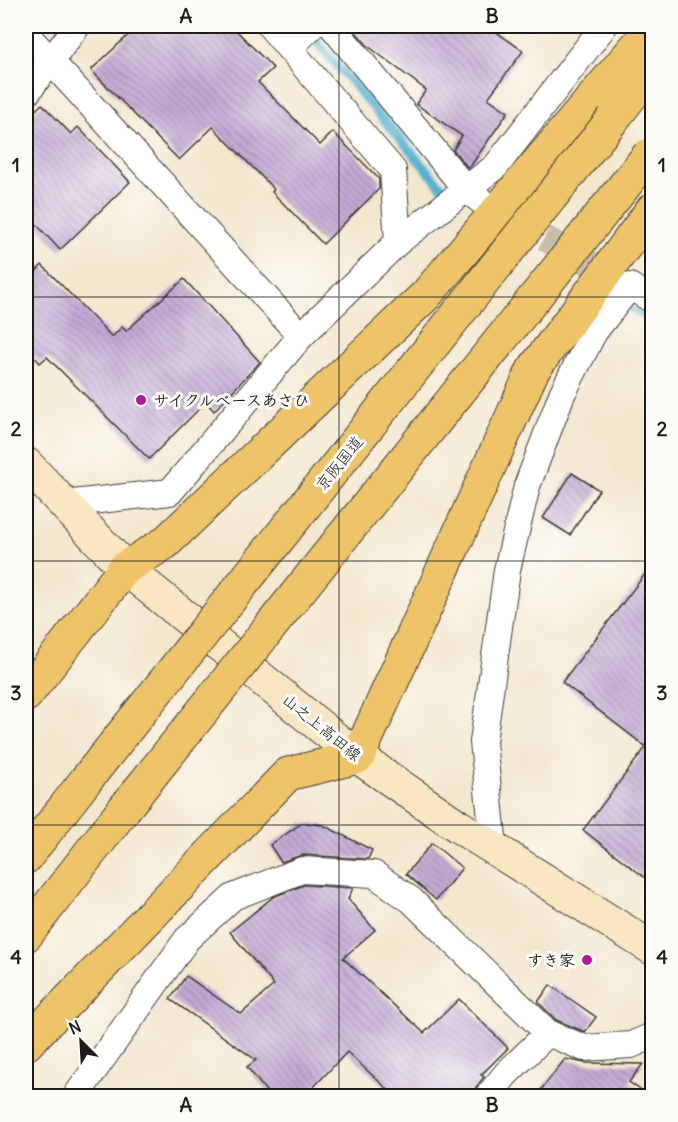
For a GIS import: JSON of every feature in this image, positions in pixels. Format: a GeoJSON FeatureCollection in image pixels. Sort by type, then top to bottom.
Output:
{"type":"FeatureCollection","features":[{"type":"Feature","properties":{"kind":"highway"},"geometry":{"type":"LineString","coordinates":[[26,695],[125,567],[165,543],[426,295],[652,28]]}},
{"type":"Feature","properties":{"kind":"highway","name":"京阪国道"},"geometry":{"type":"LineString","coordinates":[[26,856],[652,69]]}},
{"type":"Feature","properties":{"kind":"highway"},"geometry":{"type":"LineString","coordinates":[[26,935],[124,809],[651,153]]}},
{"type":"Feature","properties":{"kind":"highway"},"geometry":{"type":"LineString","coordinates":[[26,1044],[288,774],[358,757],[533,370],[652,210]]}},
{"type":"Feature","properties":{"kind":"street"},"geometry":{"type":"LineString","coordinates":[[26,94],[76,26]]}},
{"type":"Feature","properties":{"kind":"street"},"geometry":{"type":"LineString","coordinates":[[270,26],[393,170],[398,242]]}},
{"type":"Feature","properties":{"kind":"street"},"geometry":{"type":"LineString","coordinates":[[290,47],[312,26]]}},
{"type":"Feature","properties":{"kind":"street"},"geometry":{"type":"LineString","coordinates":[[64,504],[170,492],[301,336],[398,242],[475,196],[604,26]]}},
{"type":"Feature","properties":{"kind":"street"},"geometry":{"type":"LineString","coordinates":[[338,28],[475,196]]}},
{"type":"Feature","properties":{"kind":"street"},"geometry":{"type":"LineString","coordinates":[[26,34],[301,336]]}},
{"type":"Feature","properties":{"kind":"street"},"geometry":{"type":"LineString","coordinates":[[494,847],[483,742],[507,570],[527,486],[562,394],[594,332],[630,286],[652,300]]}},
{"type":"Feature","properties":{"kind":"street","name":"山之上高田線"},"geometry":{"type":"LineString","coordinates":[[26,464],[125,567],[358,757],[458,826],[652,948]]}},
{"type":"Feature","properties":{"kind":"street"},"geometry":{"type":"LineString","coordinates":[[76,1096],[187,939],[233,897],[302,870],[374,874],[411,900],[548,1033],[584,1048],[632,1045],[652,1036]]}},
{"type":"Feature","properties":{"kind":"street"},"geometry":{"type":"LineString","coordinates":[[488,1096],[506,1074],[548,1033]]}},
{"type":"Feature","properties":{"kind":"building"},"geometry":{"type":"Polygon","coordinates":[[[138,26],[232,26],[273,68],[258,82],[320,145],[333,132],[379,179],[379,189],[323,244],[272,192],[274,189],[213,127],[179,160],[91,70],[138,26]]]}},
{"type":"Feature","properties":{"kind":"building"},"geometry":{"type":"Polygon","coordinates":[[[351,26],[488,26],[523,51],[488,98],[508,112],[470,167],[468,168],[453,150],[462,136],[416,104],[426,90],[368,46],[351,26]]]}},
{"type":"Feature","properties":{"kind":"building"},"geometry":{"type":"Polygon","coordinates":[[[42,104],[71,134],[78,127],[130,182],[60,250],[26,213],[26,119],[42,104]]]}},
{"type":"Feature","properties":{"kind":"building"},"geometry":{"type":"Polygon","coordinates":[[[42,265],[112,337],[122,327],[126,331],[184,279],[260,362],[214,411],[206,402],[149,459],[47,357],[40,363],[26,348],[26,282],[42,265]]]}},
{"type":"Feature","properties":{"kind":"building"},"geometry":{"type":"Polygon","coordinates":[[[572,473],[599,490],[570,535],[543,518],[572,473]]]}},
{"type":"Feature","properties":{"kind":"building"},"geometry":{"type":"Polygon","coordinates":[[[652,565],[652,883],[583,830],[646,747],[562,682],[652,565]]]}},
{"type":"Feature","properties":{"kind":"building"},"geometry":{"type":"Polygon","coordinates":[[[302,823],[323,825],[372,850],[368,859],[302,855],[281,862],[270,845],[302,823]]]}},
{"type":"Feature","properties":{"kind":"building"},"geometry":{"type":"Polygon","coordinates":[[[432,843],[462,868],[436,900],[406,874],[432,843]]]}},
{"type":"Feature","properties":{"kind":"building"},"geometry":{"type":"Polygon","coordinates":[[[304,885],[353,888],[348,899],[375,930],[343,958],[424,1033],[459,999],[508,1048],[481,1075],[484,1077],[476,1087],[473,1096],[395,1096],[347,1052],[305,1096],[270,1096],[247,1067],[256,1060],[170,999],[186,976],[241,1014],[274,985],[230,932],[273,897],[304,885]]]}},
{"type":"Feature","properties":{"kind":"building"},"geometry":{"type":"Polygon","coordinates":[[[550,985],[596,1017],[585,1032],[556,1020],[538,1002],[550,985]]]}},
{"type":"Feature","properties":{"kind":"building"},"geometry":{"type":"Polygon","coordinates":[[[565,1059],[585,1063],[643,1064],[629,1082],[649,1096],[536,1096],[565,1059]]]}},
{"type":"Feature","properties":{"kind":"waterway"},"geometry":{"type":"LineString","coordinates":[[308,32],[445,191]]}},
{"type":"Feature","properties":{"kind":"waterway"},"geometry":{"type":"LineString","coordinates":[[625,304],[652,321]]}},
{"type":"Feature","properties":{"kind":"tunnel"},"geometry":{"type":"LineString","coordinates":[[510,219],[620,280]]}},
{"type":"Feature","properties":{"kind":"place","name":"サイクルベースあさひ"},"geometry":{"type":"Point","coordinates":[141,400]}},
{"type":"Feature","properties":{"kind":"place","name":"すき家"},"geometry":{"type":"Point","coordinates":[587,960]}}]}
